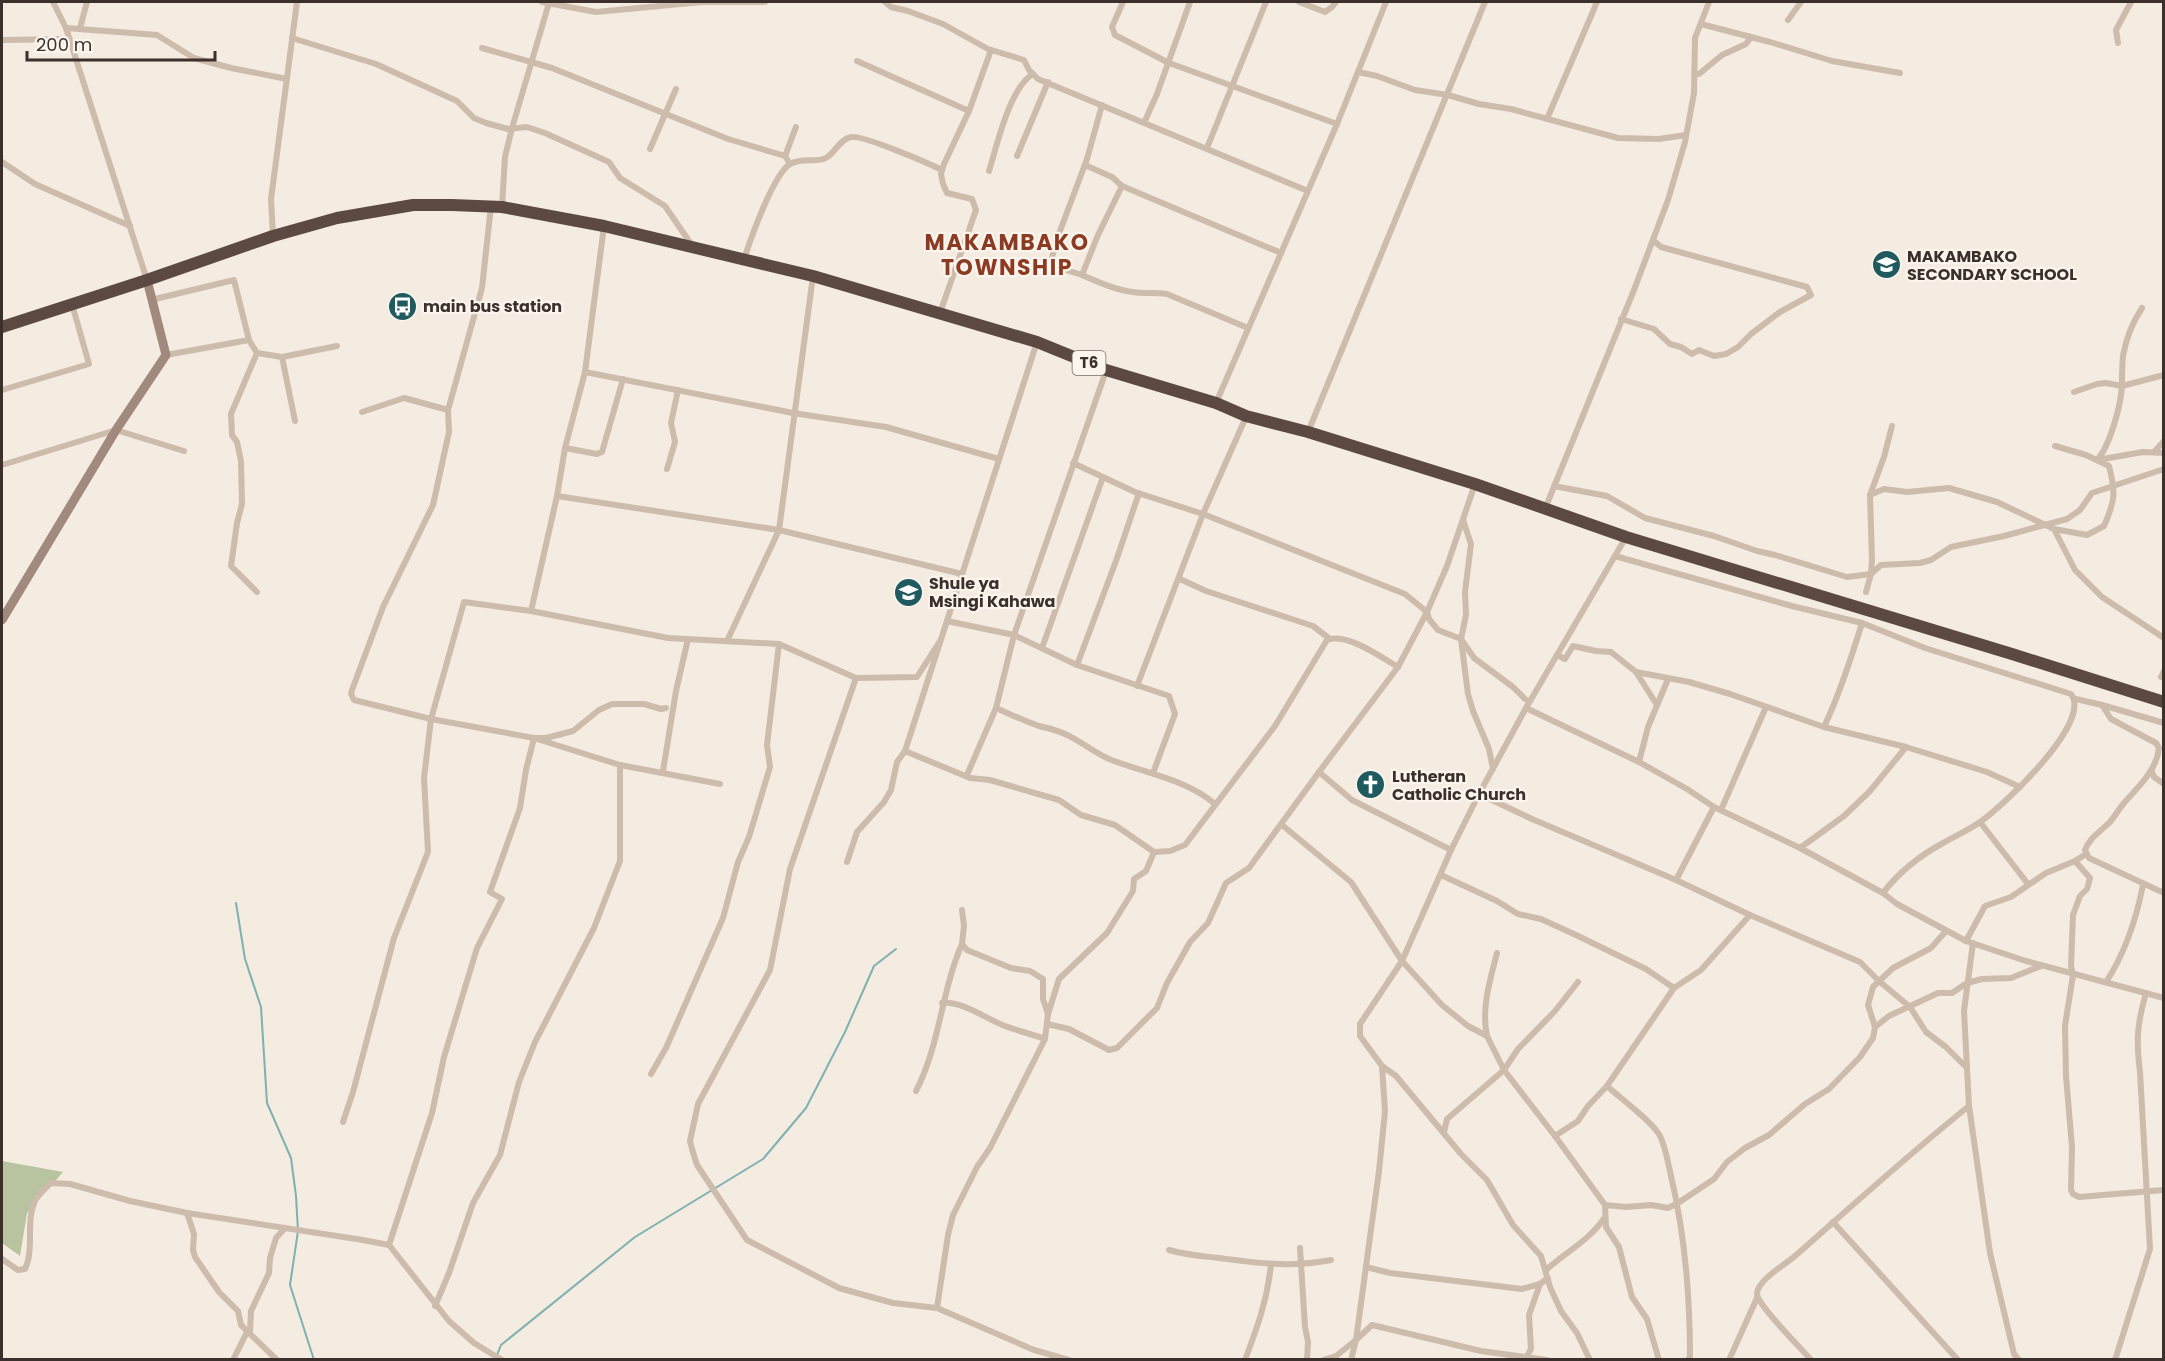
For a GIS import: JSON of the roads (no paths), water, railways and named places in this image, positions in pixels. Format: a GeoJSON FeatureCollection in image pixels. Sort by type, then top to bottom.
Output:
{"type":"FeatureCollection","features":[{"type":"Feature","properties":{"kind":"highway","name":"T6"},"geometry":{"type":"LineString","coordinates":[[2,327],[273,236],[337,218],[413,205],[497,207],[604,226],[744,259],[813,276],[940,313],[1037,342],[1106,370],[1216,403],[1246,416],[1308,432],[1474,484],[1626,537],[2163,702]]}},
{"type":"Feature","properties":{"kind":"street"},"geometry":{"type":"LineString","coordinates":[[53,2],[66,28],[130,226],[147,280],[166,355]]}},
{"type":"Feature","properties":{"kind":"street"},"geometry":{"type":"LineString","coordinates":[[80,28],[87,2]]}},
{"type":"Feature","properties":{"kind":"street"},"geometry":{"type":"LineString","coordinates":[[273,236],[271,199],[297,2]]}},
{"type":"Feature","properties":{"kind":"street"},"geometry":{"type":"LineString","coordinates":[[720,784],[663,771],[620,765],[534,738],[431,719],[357,701],[351,694],[383,607],[433,505],[449,432],[448,410],[482,288],[505,157],[532,63],[545,2],[596,12],[702,2],[765,2]]}},
{"type":"Feature","properties":{"kind":"street"},"geometry":{"type":"LineString","coordinates":[[885,2],[891,7],[943,24],[991,50],[1024,60],[1038,79],[1308,190]]}},
{"type":"Feature","properties":{"kind":"street"},"geometry":{"type":"LineString","coordinates":[[1123,2],[1112,27],[1113,32],[1169,63],[1337,124]]}},
{"type":"Feature","properties":{"kind":"street"},"geometry":{"type":"LineString","coordinates":[[1144,123],[1169,63],[1190,2]]}},
{"type":"Feature","properties":{"kind":"street"},"geometry":{"type":"LineString","coordinates":[[1207,148],[1266,2]]}},
{"type":"Feature","properties":{"kind":"street"},"geometry":{"type":"LineString","coordinates":[[1299,2],[1325,12],[1336,2]]}},
{"type":"Feature","properties":{"kind":"street"},"geometry":{"type":"LineString","coordinates":[[1216,403],[1337,124],[1386,2]]}},
{"type":"Feature","properties":{"kind":"street"},"geometry":{"type":"LineString","coordinates":[[1308,432],[1485,2]]}},
{"type":"Feature","properties":{"kind":"street"},"geometry":{"type":"LineString","coordinates":[[1547,119],[1597,2]]}},
{"type":"Feature","properties":{"kind":"street"},"geometry":{"type":"LineString","coordinates":[[1545,509],[1668,200],[1686,135],[1694,93],[1695,38],[1709,2]]}},
{"type":"Feature","properties":{"kind":"street"},"geometry":{"type":"LineString","coordinates":[[2118,43],[2116,30],[2131,2]]}},
{"type":"Feature","properties":{"kind":"street"},"geometry":{"type":"LineString","coordinates":[[1788,20],[1802,3]]}},
{"type":"Feature","properties":{"kind":"street"},"geometry":{"type":"LineString","coordinates":[[1701,24],[1832,61],[1900,73]]}},
{"type":"Feature","properties":{"kind":"street"},"geometry":{"type":"LineString","coordinates":[[66,28],[158,35],[194,58],[287,79]]}},
{"type":"Feature","properties":{"kind":"street"},"geometry":{"type":"LineString","coordinates":[[1695,74],[1699,74],[1722,55],[1746,44],[1751,37]]}},
{"type":"Feature","properties":{"kind":"street"},"geometry":{"type":"LineString","coordinates":[[292,38],[376,64],[457,101],[474,118],[486,123],[508,129],[527,127],[609,162],[620,178],[665,206],[693,247]]}},
{"type":"Feature","properties":{"kind":"street"},"geometry":{"type":"LineString","coordinates":[[2,40],[69,39]]}},
{"type":"Feature","properties":{"kind":"street"},"geometry":{"type":"LineString","coordinates":[[482,48],[552,68],[728,139],[785,156],[790,164]]}},
{"type":"Feature","properties":{"kind":"street"},"geometry":{"type":"LineString","coordinates":[[940,313],[976,210],[972,200],[947,193],[942,184],[942,170],[969,111],[991,50]]}},
{"type":"Feature","properties":{"kind":"street"},"geometry":{"type":"LineString","coordinates":[[857,61],[969,111]]}},
{"type":"Feature","properties":{"kind":"street"},"geometry":{"type":"LineString","coordinates":[[1358,72],[1377,76],[1415,90],[1448,95],[1618,138],[1659,139],[1686,135]]}},
{"type":"Feature","properties":{"kind":"street"},"geometry":{"type":"LineString","coordinates":[[989,171],[1012,104],[1023,82],[1034,74]]}},
{"type":"Feature","properties":{"kind":"street"},"geometry":{"type":"LineString","coordinates":[[1017,156],[1048,82]]}},
{"type":"Feature","properties":{"kind":"street"},"geometry":{"type":"LineString","coordinates":[[650,149],[676,89]]}},
{"type":"Feature","properties":{"kind":"street"},"geometry":{"type":"LineString","coordinates":[[1102,105],[1085,165],[1057,239],[1050,266],[1117,288],[1135,292],[1167,294],[1248,327]]}},
{"type":"Feature","properties":{"kind":"street"},"geometry":{"type":"LineString","coordinates":[[785,156],[796,127]]}},
{"type":"Feature","properties":{"kind":"street"},"geometry":{"type":"LineString","coordinates":[[744,259],[760,216],[781,173],[790,164],[806,159],[827,158],[851,137],[909,155],[942,170]]}},
{"type":"Feature","properties":{"kind":"street"},"geometry":{"type":"LineString","coordinates":[[2,162],[34,184],[130,226]]}},
{"type":"Feature","properties":{"kind":"street"},"geometry":{"type":"LineString","coordinates":[[1085,165],[1112,177],[1122,186],[1281,253]]}},
{"type":"Feature","properties":{"kind":"street"},"geometry":{"type":"LineString","coordinates":[[1082,275],[1098,235],[1122,186]]}},
{"type":"Feature","properties":{"kind":"street"},"geometry":{"type":"LineString","coordinates":[[531,611],[557,496],[565,448],[585,372],[604,226]]}},
{"type":"Feature","properties":{"kind":"street"},"geometry":{"type":"LineString","coordinates":[[1621,319],[1654,329],[1670,344],[1681,347],[1692,354],[1699,350],[1714,356],[1726,354],[1738,347],[1780,312],[1811,295],[1807,287],[1661,247],[1653,240]]}},
{"type":"Feature","properties":{"kind":"street"},"geometry":{"type":"LineString","coordinates":[[727,641],[778,530],[813,276]]}},
{"type":"Feature","properties":{"kind":"street"},"geometry":{"type":"LineString","coordinates":[[152,300],[234,280],[249,340],[257,353],[282,357],[337,346]]}},
{"type":"Feature","properties":{"kind":"street"},"geometry":{"type":"LineString","coordinates":[[2,390],[89,364],[72,303]]}},
{"type":"Feature","properties":{"kind":"street"},"geometry":{"type":"LineString","coordinates":[[2097,460],[2102,455],[2110,435],[2122,386],[2121,373],[2127,339],[2132,323],[2142,308]]}},
{"type":"Feature","properties":{"kind":"street"},"geometry":{"type":"LineString","coordinates":[[2,620],[116,429],[166,355],[249,340]]}},
{"type":"Feature","properties":{"kind":"street"},"geometry":{"type":"LineString","coordinates":[[847,862],[857,832],[884,802],[891,790],[897,762],[905,751],[1037,342]]}},
{"type":"Feature","properties":{"kind":"street"},"geometry":{"type":"LineString","coordinates":[[257,353],[231,414],[232,435],[237,442],[241,461],[242,504],[231,566],[257,592]]}},
{"type":"Feature","properties":{"kind":"street"},"geometry":{"type":"LineString","coordinates":[[282,357],[295,421]]}},
{"type":"Feature","properties":{"kind":"street"},"geometry":{"type":"LineString","coordinates":[[967,776],[996,708],[1014,635],[1106,370]]}},
{"type":"Feature","properties":{"kind":"street"},"geometry":{"type":"LineString","coordinates":[[585,372],[793,413],[886,427],[999,459]]}},
{"type":"Feature","properties":{"kind":"street"},"geometry":{"type":"LineString","coordinates":[[2074,392],[2106,382],[2122,386],[2163,375]]}},
{"type":"Feature","properties":{"kind":"street"},"geometry":{"type":"LineString","coordinates":[[565,448],[597,454],[602,452],[623,379]]}},
{"type":"Feature","properties":{"kind":"street"},"geometry":{"type":"LineString","coordinates":[[667,470],[675,442],[671,423],[678,390]]}},
{"type":"Feature","properties":{"kind":"street"},"geometry":{"type":"LineString","coordinates":[[362,412],[404,398],[448,410]]}},
{"type":"Feature","properties":{"kind":"street"},"geometry":{"type":"LineString","coordinates":[[1137,686],[1180,579],[1203,514],[1246,416]]}},
{"type":"Feature","properties":{"kind":"street"},"geometry":{"type":"LineString","coordinates":[[1866,592],[1871,574],[1870,495],[1892,426]]}},
{"type":"Feature","properties":{"kind":"street"},"geometry":{"type":"LineString","coordinates":[[2,465],[116,429],[184,451]]}},
{"type":"Feature","properties":{"kind":"street"},"geometry":{"type":"LineString","coordinates":[[2155,451],[2163,441]]}},
{"type":"Feature","properties":{"kind":"street"},"geometry":{"type":"LineString","coordinates":[[1870,495],[1884,489],[1907,492],[1949,488],[1997,502],[2054,529],[2087,535],[2104,526],[2113,506],[2114,486],[2109,466],[2086,455],[2055,446]]}},
{"type":"Feature","properties":{"kind":"street"},"geometry":{"type":"LineString","coordinates":[[2097,460],[2155,451],[2163,453]]}},
{"type":"Feature","properties":{"kind":"street"},"geometry":{"type":"LineString","coordinates":[[1073,464],[1139,493],[1203,514],[1405,594],[1427,612],[1438,630],[1461,639],[1474,658],[1513,687],[1525,699]]}},
{"type":"Feature","properties":{"kind":"street"},"geometry":{"type":"LineString","coordinates":[[1554,486],[1607,496],[1645,518],[1714,536],[1847,577],[1871,574],[1881,565],[1920,563],[1931,560],[1951,548],[2067,519],[2080,510],[2092,493],[2163,469]]}},
{"type":"Feature","properties":{"kind":"street"},"geometry":{"type":"LineString","coordinates":[[1042,648],[1103,477]]}},
{"type":"Feature","properties":{"kind":"street"},"geometry":{"type":"LineString","coordinates":[[1047,1024],[1069,1029],[1109,1050],[1117,1048],[1157,1008],[1167,983],[1191,942],[1209,923],[1226,884],[1249,868],[1398,667],[1427,612],[1447,566],[1474,484]]}},
{"type":"Feature","properties":{"kind":"street"},"geometry":{"type":"LineString","coordinates":[[1077,665],[1139,493]]}},
{"type":"Feature","properties":{"kind":"street"},"geometry":{"type":"LineString","coordinates":[[557,496],[778,530],[962,574]]}},
{"type":"Feature","properties":{"kind":"street"},"geometry":{"type":"LineString","coordinates":[[1463,520],[1471,544],[1464,592],[1466,615],[1461,639],[1468,694],[1489,749],[1493,769]]}},
{"type":"Feature","properties":{"kind":"street"},"geometry":{"type":"LineString","coordinates":[[2054,529],[2075,570],[2102,597],[2163,638]]}},
{"type":"Feature","properties":{"kind":"street"},"geometry":{"type":"LineString","coordinates":[[1590,1359],[1577,1333],[1561,1311],[1541,1256],[1514,1225],[1487,1180],[1461,1154],[1396,1076],[1382,1066],[1360,1036],[1360,1024],[1402,961],[1451,850],[1479,794],[1626,537]]}},
{"type":"Feature","properties":{"kind":"street"},"geometry":{"type":"LineString","coordinates":[[1615,556],[1792,606],[1862,623],[1925,648],[2071,694],[2076,699],[2163,723]]}},
{"type":"Feature","properties":{"kind":"street"},"geometry":{"type":"LineString","coordinates":[[1180,579],[1206,591],[1313,626],[1330,639]]}},
{"type":"Feature","properties":{"kind":"street"},"geometry":{"type":"LineString","coordinates":[[343,1122],[394,938],[428,852],[424,778],[431,719],[464,602],[531,611],[668,639],[779,644],[856,678],[917,677],[940,641]]}},
{"type":"Feature","properties":{"kind":"street"},"geometry":{"type":"LineString","coordinates":[[947,621],[1014,635],[1077,665],[1169,696],[1175,714],[1153,773]]}},
{"type":"Feature","properties":{"kind":"street"},"geometry":{"type":"LineString","coordinates":[[1824,727],[1836,703],[1862,623]]}},
{"type":"Feature","properties":{"kind":"street"},"geometry":{"type":"LineString","coordinates":[[905,751],[967,776],[1059,800],[1081,815],[1115,825],[1154,852],[1170,851],[1185,845],[1275,726],[1327,640],[1335,637],[1356,644],[1398,667]]}},
{"type":"Feature","properties":{"kind":"street"},"geometry":{"type":"LineString","coordinates":[[663,771],[676,691],[688,639]]}},
{"type":"Feature","properties":{"kind":"street"},"geometry":{"type":"LineString","coordinates":[[651,1074],[666,1048],[723,918],[738,862],[752,827],[770,767],[766,745],[779,644]]}},
{"type":"Feature","properties":{"kind":"street"},"geometry":{"type":"LineString","coordinates":[[1557,655],[1564,659],[1573,646],[1611,652],[1636,672],[1657,705]]}},
{"type":"Feature","properties":{"kind":"street"},"geometry":{"type":"LineString","coordinates":[[2007,672],[2012,654]]}},
{"type":"Feature","properties":{"kind":"street"},"geometry":{"type":"LineString","coordinates":[[1636,672],[1689,682],[1824,727],[1906,747],[1987,772],[2020,787]]}},
{"type":"Feature","properties":{"kind":"street"},"geometry":{"type":"LineString","coordinates":[[856,678],[790,869],[770,970],[698,1104],[690,1141],[697,1165],[747,1240],[839,1288],[892,1303],[937,1308],[1034,1350],[1069,1359]]}},
{"type":"Feature","properties":{"kind":"street"},"geometry":{"type":"LineString","coordinates":[[1639,762],[1648,727],[1668,679]]}},
{"type":"Feature","properties":{"kind":"street"},"geometry":{"type":"LineString","coordinates":[[1883,892],[1894,878],[1908,867],[1940,844],[1980,822],[2020,787],[2050,755],[2074,714],[2076,699]]}},
{"type":"Feature","properties":{"kind":"street"},"geometry":{"type":"LineString","coordinates":[[534,738],[546,738],[573,731],[599,710],[612,704],[644,704],[661,709],[666,708]]}},
{"type":"Feature","properties":{"kind":"street"},"geometry":{"type":"LineString","coordinates":[[2086,855],[2087,845],[2110,822],[2151,770],[2159,748],[2156,743],[2111,720],[2102,705]]}},
{"type":"Feature","properties":{"kind":"street"},"geometry":{"type":"LineString","coordinates":[[1722,810],[1766,707]]}},
{"type":"Feature","properties":{"kind":"street"},"geometry":{"type":"LineString","coordinates":[[996,708],[1061,732],[1082,742],[1090,750],[1184,786],[1215,804]]}},
{"type":"Feature","properties":{"kind":"street"},"geometry":{"type":"LineString","coordinates":[[1527,708],[1639,762],[1714,807],[1883,892],[1897,904],[1970,942],[2041,966],[2163,998]]}},
{"type":"Feature","properties":{"kind":"street"},"geometry":{"type":"LineString","coordinates":[[388,1245],[432,1113],[444,1057],[477,948],[502,899],[490,892],[520,808],[534,738]]}},
{"type":"Feature","properties":{"kind":"street"},"geometry":{"type":"LineString","coordinates":[[1800,849],[1844,816],[1870,791],[1906,747]]}},
{"type":"Feature","properties":{"kind":"street"},"geometry":{"type":"LineString","coordinates":[[435,1306],[473,1203],[500,1155],[519,1082],[535,1042],[594,928],[620,861],[620,765]]}},
{"type":"Feature","properties":{"kind":"street"},"geometry":{"type":"LineString","coordinates":[[2151,770],[2154,777],[2163,784]]}},
{"type":"Feature","properties":{"kind":"street"},"geometry":{"type":"LineString","coordinates":[[1319,772],[1352,800],[1451,850]]}},
{"type":"Feature","properties":{"kind":"street"},"geometry":{"type":"LineString","coordinates":[[1479,794],[1860,962],[1910,1007],[1926,1032],[1946,1047],[1966,1067]]}},
{"type":"Feature","properties":{"kind":"street"},"geometry":{"type":"LineString","coordinates":[[1676,880],[1714,807]]}},
{"type":"Feature","properties":{"kind":"street"},"geometry":{"type":"LineString","coordinates":[[1980,822],[2028,884]]}},
{"type":"Feature","properties":{"kind":"street"},"geometry":{"type":"LineString","coordinates":[[1282,825],[1352,882],[1402,961],[1442,1005],[1468,1026],[1488,1036]]}},
{"type":"Feature","properties":{"kind":"street"},"geometry":{"type":"LineString","coordinates":[[937,1308],[953,1215],[1046,1039],[1048,1014],[1059,980],[1107,933],[1132,891],[1134,879],[1146,871],[1154,852]]}},
{"type":"Feature","properties":{"kind":"street"},"geometry":{"type":"LineString","coordinates":[[2019,1359],[2014,1353],[1990,1253],[1969,1106],[1964,1011],[1970,942],[1985,906],[2012,897],[2046,873],[2086,855]]}},
{"type":"Feature","properties":{"kind":"street"},"geometry":{"type":"LineString","coordinates":[[2086,855],[2163,893]]}},
{"type":"Feature","properties":{"kind":"street"},"geometry":{"type":"LineString","coordinates":[[2075,861],[2090,878],[2087,889],[2080,896],[2073,915],[2071,966],[2073,975],[2065,1026],[2066,1076],[2073,1147],[2071,1190],[2079,1197],[2163,1190]]}},
{"type":"Feature","properties":{"kind":"street"},"geometry":{"type":"LineString","coordinates":[[1441,875],[1497,901],[1518,914],[1541,919],[1576,935],[1646,969],[1674,988]]}},
{"type":"Feature","properties":{"kind":"street"},"geometry":{"type":"LineString","coordinates":[[2106,982],[2124,951],[2136,919],[2143,885]]}},
{"type":"Feature","properties":{"kind":"street"},"geometry":{"type":"LineString","coordinates":[[916,1091],[927,1069],[935,1044],[942,1004],[962,944],[964,926],[962,910]]}},
{"type":"Feature","properties":{"kind":"street"},"geometry":{"type":"LineString","coordinates":[[1555,1136],[1578,1121],[1588,1106],[1607,1086],[1674,988],[1701,970],[1750,915]]}},
{"type":"Feature","properties":{"kind":"street"},"geometry":{"type":"LineString","coordinates":[[1605,1205],[1626,1208],[1651,1205],[1668,1208],[1678,1203],[1714,1179],[1727,1162],[1745,1148],[1768,1135],[1805,1104],[1828,1089],[1860,1057],[1873,1038],[1875,1027],[1868,1005],[1873,987],[1893,968],[1931,948],[1946,931]]}},
{"type":"Feature","properties":{"kind":"street"},"geometry":{"type":"LineString","coordinates":[[962,944],[967,950],[983,957],[1011,968],[1030,971],[1043,978],[1042,999],[1048,1014]]}},
{"type":"Feature","properties":{"kind":"street"},"geometry":{"type":"LineString","coordinates":[[1497,953],[1486,1001],[1484,1023],[1488,1036],[1504,1070],[1605,1205],[1606,1227],[1619,1247],[1632,1297],[1647,1319],[1659,1359]]}},
{"type":"Feature","properties":{"kind":"street"},"geometry":{"type":"LineString","coordinates":[[1875,1027],[1888,1016],[1938,993],[1952,993],[1967,983],[1982,979],[2011,978],[2041,966]]}},
{"type":"Feature","properties":{"kind":"street"},"geometry":{"type":"LineString","coordinates":[[1443,1132],[1447,1119],[1504,1070],[1518,1049],[1555,1011],[1578,982]]}},
{"type":"Feature","properties":{"kind":"street"},"geometry":{"type":"LineString","coordinates":[[2115,1359],[2150,1249],[2137,1048],[2138,1021],[2146,993]]}},
{"type":"Feature","properties":{"kind":"street"},"geometry":{"type":"LineString","coordinates":[[942,1004],[948,1003],[1005,1026],[1046,1039]]}},
{"type":"Feature","properties":{"kind":"street"},"geometry":{"type":"LineString","coordinates":[[1351,1359],[1356,1341],[1385,1111],[1382,1066]]}},
{"type":"Feature","properties":{"kind":"street"},"geometry":{"type":"LineString","coordinates":[[1607,1086],[1660,1135],[1678,1203],[1683,1235],[1690,1359]]}},
{"type":"Feature","properties":{"kind":"street"},"geometry":{"type":"LineString","coordinates":[[1729,1359],[1757,1298],[1758,1289],[1765,1279],[1861,1200],[1896,1165],[1969,1106]]}},
{"type":"Feature","properties":{"kind":"street"},"geometry":{"type":"LineString","coordinates":[[2,1259],[18,1270],[25,1269],[29,1260],[34,1201],[51,1183],[70,1184],[129,1201],[187,1212],[388,1245],[448,1321],[474,1343],[502,1359]]}},
{"type":"Feature","properties":{"kind":"street"},"geometry":{"type":"LineString","coordinates":[[187,1212],[194,1234],[195,1257],[219,1292],[238,1311],[241,1325],[277,1359]]}},
{"type":"Feature","properties":{"kind":"street"},"geometry":{"type":"LineString","coordinates":[[1546,1270],[1584,1242],[1605,1216]]}},
{"type":"Feature","properties":{"kind":"street"},"geometry":{"type":"LineString","coordinates":[[1833,1222],[1958,1359]]}},
{"type":"Feature","properties":{"kind":"street"},"geometry":{"type":"LineString","coordinates":[[250,1332],[250,1311],[269,1273],[270,1258],[276,1238],[285,1228]]}},
{"type":"Feature","properties":{"kind":"street"},"geometry":{"type":"LineString","coordinates":[[1300,1248],[1308,1342],[1307,1359]]}},
{"type":"Feature","properties":{"kind":"street"},"geometry":{"type":"LineString","coordinates":[[1169,1250],[1187,1256],[1271,1264],[1302,1264],[1331,1260]]}},
{"type":"Feature","properties":{"kind":"street"},"geometry":{"type":"LineString","coordinates":[[1245,1359],[1265,1303],[1271,1264]]}},
{"type":"Feature","properties":{"kind":"street"},"geometry":{"type":"LineString","coordinates":[[1366,1267],[1390,1273],[1522,1289],[1540,1284],[1548,1278]]}},
{"type":"Feature","properties":{"kind":"street"},"geometry":{"type":"LineString","coordinates":[[1527,1356],[1531,1349],[1529,1315],[1540,1284]]}},
{"type":"Feature","properties":{"kind":"street"},"geometry":{"type":"LineString","coordinates":[[1757,1298],[1770,1316],[1811,1359]]}},
{"type":"Feature","properties":{"kind":"street"},"geometry":{"type":"LineString","coordinates":[[1323,1359],[1336,1356],[1356,1341],[1372,1324],[1481,1350],[1547,1359]]}},
{"type":"Feature","properties":{"kind":"street"},"geometry":{"type":"LineString","coordinates":[[233,1359],[246,1334],[250,1332]]}},
{"type":"Feature","properties":{"kind":"street"},"geometry":{"type":"LineString","coordinates":[[2009,1359],[2014,1353]]}},
{"type":"Feature","properties":{"kind":"waterway"},"geometry":{"type":"LineString","coordinates":[[236,903],[245,959],[261,1007],[267,1103],[291,1158],[298,1231],[290,1285],[314,1360]]}},
{"type":"Feature","properties":{"kind":"waterway"},"geometry":{"type":"LineString","coordinates":[[495,1360],[501,1345],[635,1237],[763,1159],[806,1108],[845,1032],[874,966],[896,949]]}},
{"type":"Feature","properties":{"kind":"place","name":"MAKAMBAKO SECONDARY SCHOOL"},"geometry":{"type":"Point","coordinates":[1886,265]}},
{"type":"Feature","properties":{"kind":"place","name":"main bus station"},"geometry":{"type":"Point","coordinates":[402,306]}},
{"type":"Feature","properties":{"kind":"place","name":"Shule ya Msingi Kahawa"},"geometry":{"type":"Point","coordinates":[908,592]}},
{"type":"Feature","properties":{"kind":"place","name":"Lutheran Catholic Church"},"geometry":{"type":"Point","coordinates":[1371,785]}},
{"type":"Feature","properties":{"kind":"district","name":"MAKAMBAKO TOWNSHIP"},"geometry":{"type":"Point","coordinates":[1007,254]}}]}
